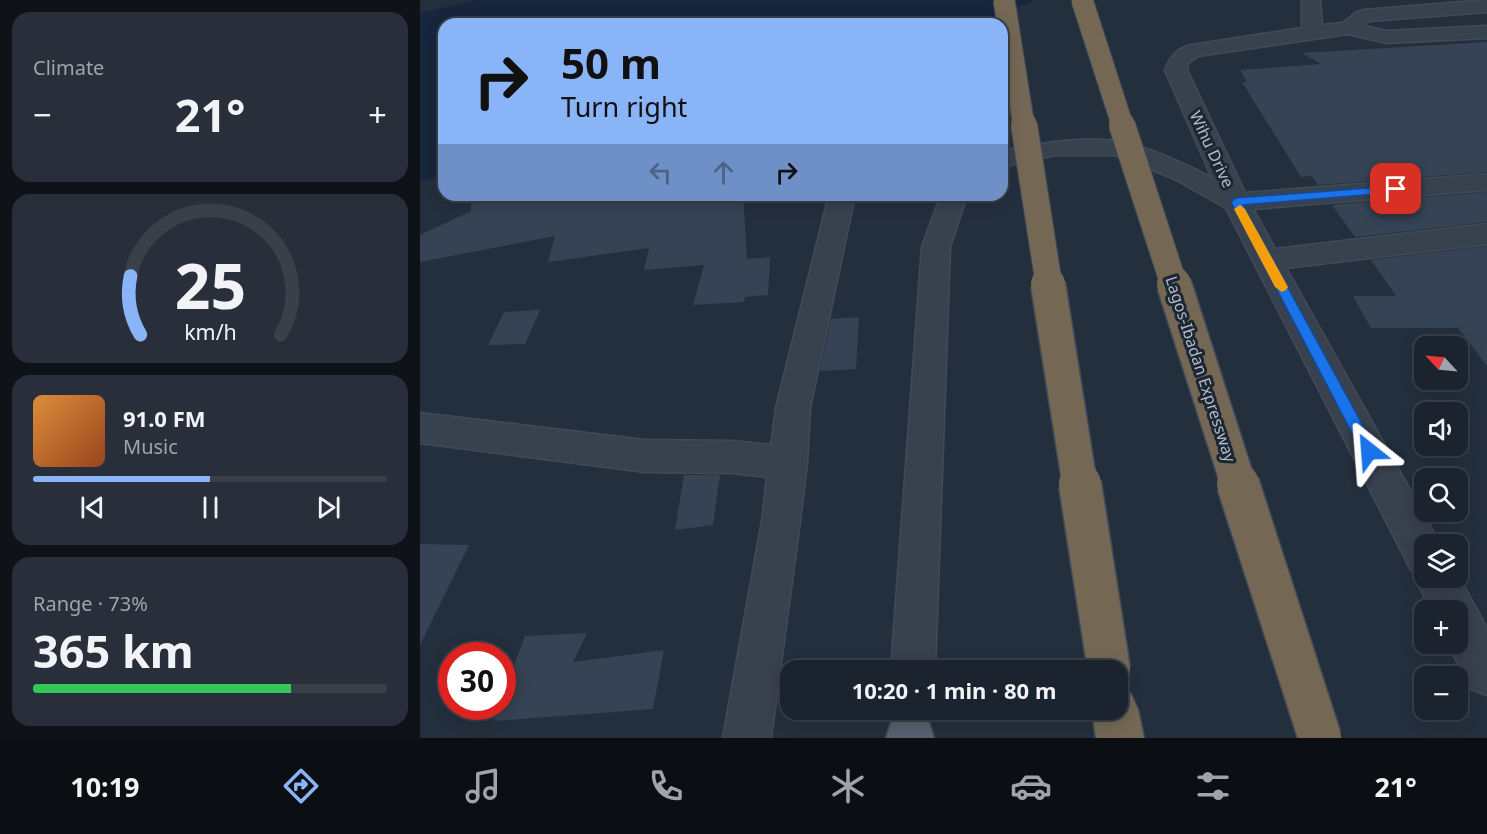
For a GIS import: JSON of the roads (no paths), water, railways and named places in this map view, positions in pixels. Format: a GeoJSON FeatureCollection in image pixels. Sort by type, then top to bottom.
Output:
{"type":"FeatureCollection","features":[{"type":"Feature","properties":{"kind":"highway"},"geometry":{"type":"LineString","coordinates":[[1004,0],[1007,18]]}},
{"type":"Feature","properties":{"kind":"highway","name":"Lagos-Ibadan Expressway"},"geometry":{"type":"LineString","coordinates":[[1082,0],[1320,738]]}},
{"type":"Feature","properties":{"kind":"highway"},"geometry":{"type":"LineString","coordinates":[[1008,26],[1107,660]]}},
{"type":"Feature","properties":{"kind":"highway"},"geometry":{"type":"LineString","coordinates":[[1117,720],[1120,738]]}},
{"type":"Feature","properties":{"kind":"street"},"geometry":{"type":"LineString","coordinates":[[1311,0],[1312,32],[1348,28],[1387,37],[1487,32]]}},
{"type":"Feature","properties":{"kind":"street"},"geometry":{"type":"LineString","coordinates":[[1348,28],[1364,16],[1487,6]]}},
{"type":"Feature","properties":{"kind":"street","name":"Wihu Drive"},"geometry":{"type":"LineString","coordinates":[[1312,32],[1192,51],[1180,59],[1176,70],[1236,202],[1414,535]]}},
{"type":"Feature","properties":{"kind":"street"},"geometry":{"type":"LineString","coordinates":[[1008,158],[1055,148],[1118,148],[1182,172],[1236,202],[1487,182]]}},
{"type":"Feature","properties":{"kind":"street"},"geometry":{"type":"LineString","coordinates":[[747,738],[789,463],[793,408],[841,201]]}},
{"type":"Feature","properties":{"kind":"street"},"geometry":{"type":"LineString","coordinates":[[915,660],[936,247],[952,201]]}},
{"type":"Feature","properties":{"kind":"street"},"geometry":{"type":"LineString","coordinates":[[1267,260],[1487,234]]}},
{"type":"Feature","properties":{"kind":"street"},"geometry":{"type":"LineString","coordinates":[[420,428],[645,456],[732,457],[789,463]]}},
{"type":"Feature","properties":{"kind":"street"},"geometry":{"type":"LineString","coordinates":[[1468,637],[1487,673]]}},
{"type":"Feature","properties":{"kind":"water"},"geometry":{"type":"Polygon","coordinates":[[[476,0],[1036,0],[991,18],[438,18],[438,177],[420,182],[420,13],[476,0]]]}}]}
